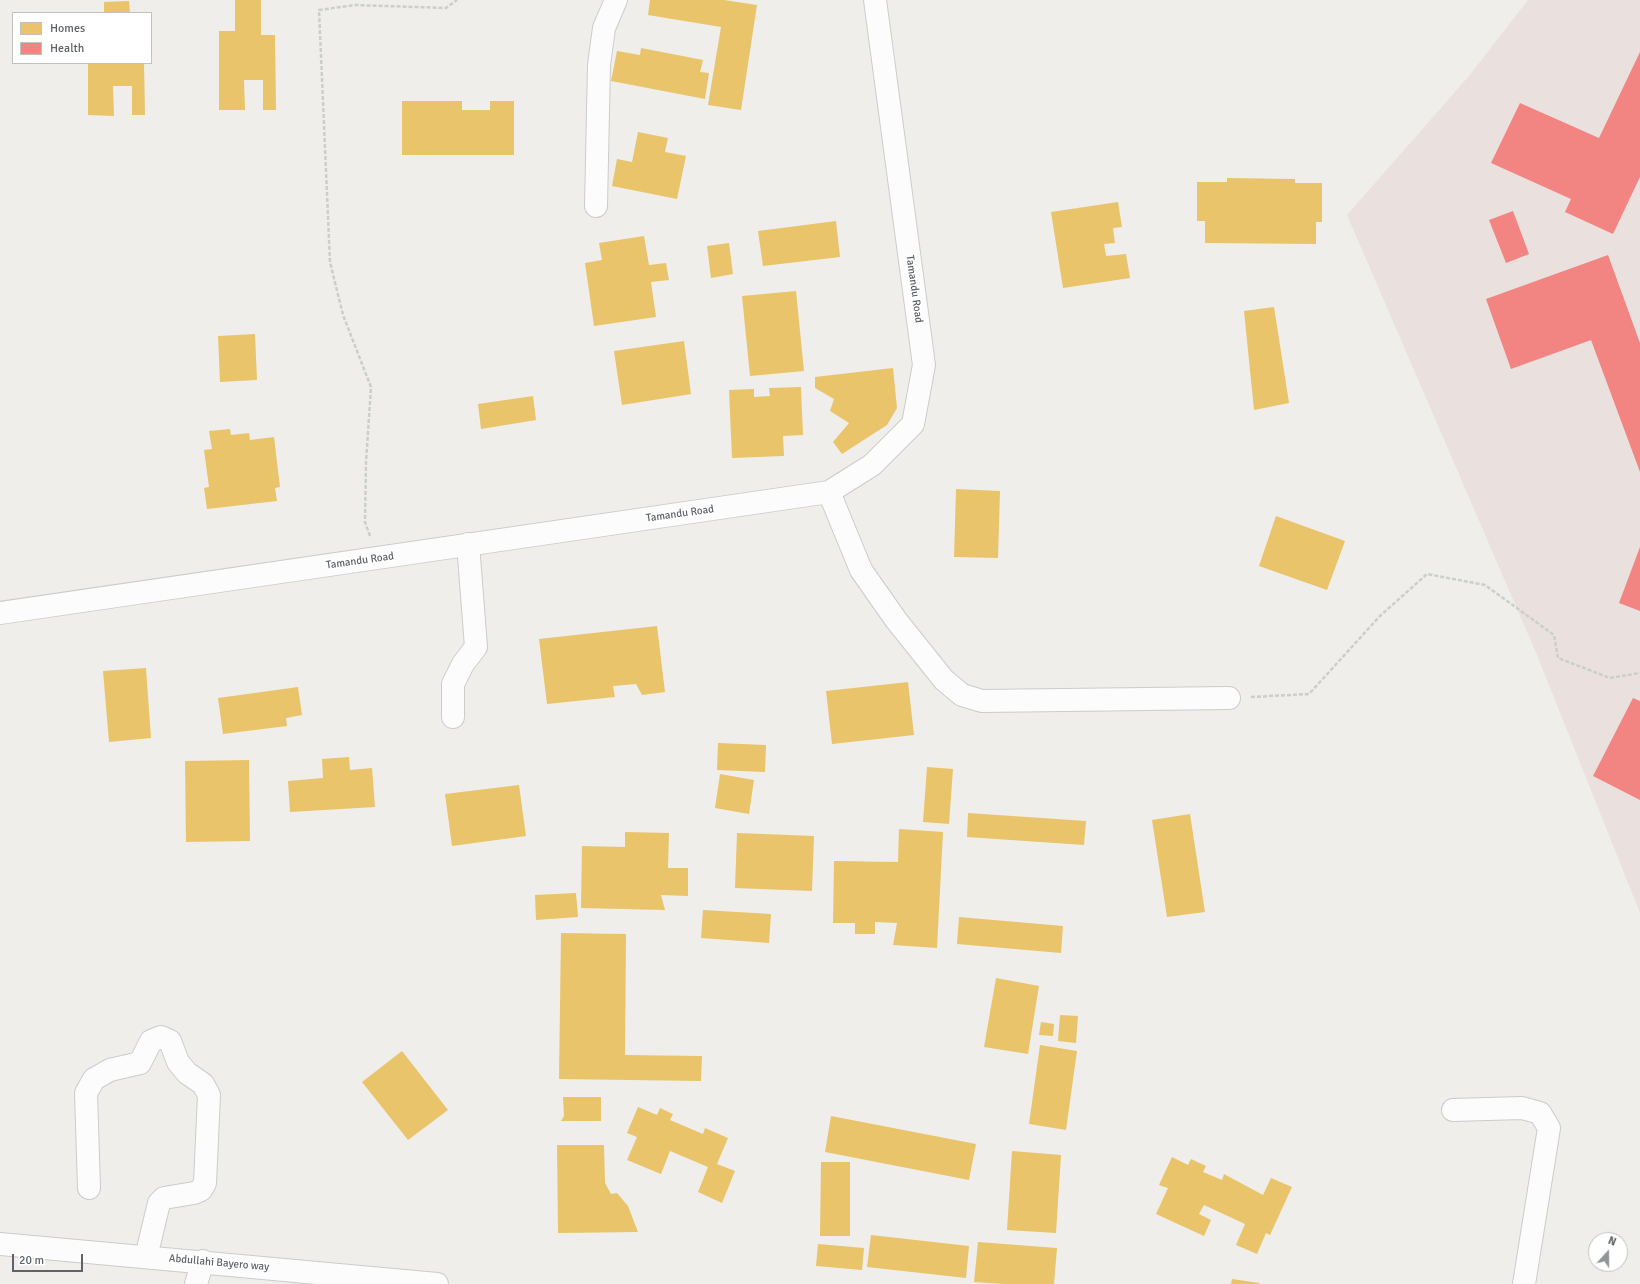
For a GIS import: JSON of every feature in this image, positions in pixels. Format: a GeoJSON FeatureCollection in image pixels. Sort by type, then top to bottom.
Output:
{"type":"FeatureCollection","features":[{"type":"Feature","properties":{"kind":"street"},"geometry":{"type":"LineString","coordinates":[[596,206],[599,65],[604,28],[616,0]]}},
{"type":"Feature","properties":{"kind":"street","name":"Tamandu Road"},"geometry":{"type":"LineString","coordinates":[[0,613],[829,492],[872,465],[913,424],[924,365],[875,0]]}},
{"type":"Feature","properties":{"kind":"street"},"geometry":{"type":"LineString","coordinates":[[829,492],[861,570],[896,620],[944,680],[962,695],[982,701],[1229,698]]}},
{"type":"Feature","properties":{"kind":"street"},"geometry":{"type":"LineString","coordinates":[[453,717],[453,684],[463,664],[476,648],[468,544]]}},
{"type":"Feature","properties":{"kind":"street"},"geometry":{"type":"LineString","coordinates":[[89,1188],[86,1093],[94,1079],[110,1070],[140,1063],[151,1041],[161,1037],[170,1041],[178,1062],[187,1074],[203,1084],[209,1095],[205,1183],[201,1190],[194,1194],[164,1198],[159,1203],[146,1257]]}},
{"type":"Feature","properties":{"kind":"street"},"geometry":{"type":"LineString","coordinates":[[1453,1110],[1522,1108],[1540,1113],[1549,1128],[1524,1284]]}},
{"type":"Feature","properties":{"kind":"street","name":"Abdullahi Bayero way"},"geometry":{"type":"LineString","coordinates":[[0,1244],[203,1261],[437,1284]]}},
{"type":"Feature","properties":{"kind":"street"},"geometry":{"type":"LineString","coordinates":[[196,1284],[203,1261]]}},
{"type":"Feature","properties":{"kind":"path"},"geometry":{"type":"LineString","coordinates":[[378,558],[365,522],[366,462],[371,387],[343,315],[330,262],[319,10],[355,5],[446,8],[457,0]]}},
{"type":"Feature","properties":{"kind":"path"},"geometry":{"type":"LineString","coordinates":[[1229,698],[1309,694],[1380,616],[1427,574],[1484,585],[1554,635],[1558,658],[1610,678],[1640,673]]}},
{"type":"Feature","properties":{"kind":"shaded area"},"geometry":{"type":"Polygon","coordinates":[[[1528,0],[1640,0],[1640,913],[1537,655],[1347,215],[1469,76],[1528,0]]]}},
{"type":"Feature","properties":{"kind":"building: Homes"},"geometry":{"type":"Polygon","coordinates":[[[235,0],[261,0],[261,35],[275,35],[276,110],[263,110],[263,80],[244,80],[245,110],[219,110],[219,31],[235,31],[235,0]]]}},
{"type":"Feature","properties":{"kind":"building: Homes"},"geometry":{"type":"Polygon","coordinates":[[[650,0],[724,0],[757,5],[741,110],[708,105],[721,27],[648,15],[650,0]]]}},
{"type":"Feature","properties":{"kind":"building: Homes"},"geometry":{"type":"Polygon","coordinates":[[[129,1],[130,12],[104,12],[104,2],[129,1]]]}},
{"type":"Feature","properties":{"kind":"building: Homes"},"geometry":{"type":"Polygon","coordinates":[[[641,48],[703,60],[700,72],[709,73],[705,99],[611,81],[617,51],[640,55],[641,48]]]}},
{"type":"Feature","properties":{"kind":"building: Homes"},"geometry":{"type":"Polygon","coordinates":[[[88,64],[144,64],[145,115],[132,115],[132,86],[113,86],[114,116],[88,115],[88,64]]]}},
{"type":"Feature","properties":{"kind":"building: Homes"},"geometry":{"type":"Polygon","coordinates":[[[402,101],[462,101],[462,110],[490,110],[490,101],[514,101],[514,155],[402,155],[402,101]]]}},
{"type":"Feature","properties":{"kind":"building: Homes"},"geometry":{"type":"Polygon","coordinates":[[[638,132],[668,138],[665,152],[686,156],[677,199],[612,186],[617,159],[632,162],[638,132]]]}},
{"type":"Feature","properties":{"kind":"building: Homes"},"geometry":{"type":"Polygon","coordinates":[[[1227,178],[1295,179],[1295,183],[1322,183],[1322,222],[1316,222],[1316,244],[1205,243],[1205,221],[1197,221],[1197,182],[1227,182],[1227,178]]]}},
{"type":"Feature","properties":{"kind":"building: Homes"},"geometry":{"type":"Polygon","coordinates":[[[1118,202],[1122,227],[1113,228],[1115,243],[1104,244],[1106,256],[1126,254],[1130,278],[1063,288],[1051,212],[1118,202]]]}},
{"type":"Feature","properties":{"kind":"building: Homes"},"geometry":{"type":"Polygon","coordinates":[[[836,221],[840,257],[763,266],[758,231],[836,221]]]}},
{"type":"Feature","properties":{"kind":"building: Homes"},"geometry":{"type":"Polygon","coordinates":[[[644,236],[649,265],[666,263],[669,280],[651,282],[656,317],[594,326],[585,263],[602,260],[599,243],[644,236]]]}},
{"type":"Feature","properties":{"kind":"building: Homes"},"geometry":{"type":"Polygon","coordinates":[[[729,243],[733,274],[711,278],[707,246],[729,243]]]}},
{"type":"Feature","properties":{"kind":"building: Homes"},"geometry":{"type":"Polygon","coordinates":[[[796,291],[804,371],[750,376],[742,296],[796,291]]]}},
{"type":"Feature","properties":{"kind":"building: Homes"},"geometry":{"type":"Polygon","coordinates":[[[1274,307],[1289,403],[1254,410],[1244,311],[1274,307]]]}},
{"type":"Feature","properties":{"kind":"building: Homes"},"geometry":{"type":"Polygon","coordinates":[[[255,334],[257,380],[220,382],[218,336],[255,334]]]}},
{"type":"Feature","properties":{"kind":"building: Homes"},"geometry":{"type":"Polygon","coordinates":[[[684,341],[691,394],[622,405],[614,351],[684,341]]]}},
{"type":"Feature","properties":{"kind":"building: Homes"},"geometry":{"type":"Polygon","coordinates":[[[893,368],[897,408],[887,425],[842,454],[833,442],[849,423],[830,411],[834,399],[815,388],[815,377],[893,368]]]}},
{"type":"Feature","properties":{"kind":"building: Homes"},"geometry":{"type":"Polygon","coordinates":[[[801,387],[803,435],[783,436],[784,456],[732,458],[729,390],[754,389],[754,397],[770,396],[769,388],[801,387]]]}},
{"type":"Feature","properties":{"kind":"building: Homes"},"geometry":{"type":"Polygon","coordinates":[[[533,396],[536,420],[481,429],[478,404],[533,396]]]}},
{"type":"Feature","properties":{"kind":"building: Homes"},"geometry":{"type":"Polygon","coordinates":[[[230,429],[231,435],[249,433],[250,440],[274,437],[280,487],[275,488],[277,501],[207,509],[204,488],[209,487],[204,450],[212,449],[209,431],[230,429]]]}},
{"type":"Feature","properties":{"kind":"building: Homes"},"geometry":{"type":"Polygon","coordinates":[[[956,489],[1000,491],[998,558],[954,557],[956,489]]]}},
{"type":"Feature","properties":{"kind":"building: Homes"},"geometry":{"type":"Polygon","coordinates":[[[1276,516],[1345,541],[1327,590],[1259,566],[1276,516]]]}},
{"type":"Feature","properties":{"kind":"building: Homes"},"geometry":{"type":"Polygon","coordinates":[[[657,626],[665,692],[642,695],[636,684],[613,686],[615,697],[547,704],[539,639],[657,626]]]}},
{"type":"Feature","properties":{"kind":"building: Homes"},"geometry":{"type":"Polygon","coordinates":[[[146,668],[151,738],[109,742],[103,671],[146,668]]]}},
{"type":"Feature","properties":{"kind":"building: Homes"},"geometry":{"type":"Polygon","coordinates":[[[908,682],[914,735],[832,744],[826,691],[908,682]]]}},
{"type":"Feature","properties":{"kind":"building: Homes"},"geometry":{"type":"Polygon","coordinates":[[[298,687],[302,715],[286,718],[287,726],[223,734],[218,698],[298,687]]]}},
{"type":"Feature","properties":{"kind":"building: Homes"},"geometry":{"type":"Polygon","coordinates":[[[718,743],[766,745],[765,772],[717,770],[718,743]]]}},
{"type":"Feature","properties":{"kind":"building: Homes"},"geometry":{"type":"Polygon","coordinates":[[[349,757],[350,770],[372,768],[375,807],[290,812],[288,781],[323,778],[322,759],[349,757]]]}},
{"type":"Feature","properties":{"kind":"building: Homes"},"geometry":{"type":"Polygon","coordinates":[[[249,760],[250,841],[186,842],[185,761],[249,760]]]}},
{"type":"Feature","properties":{"kind":"building: Homes"},"geometry":{"type":"Polygon","coordinates":[[[927,767],[953,769],[949,824],[923,822],[927,767]]]}},
{"type":"Feature","properties":{"kind":"building: Homes"},"geometry":{"type":"Polygon","coordinates":[[[720,774],[754,780],[749,814],[715,808],[720,774]]]}},
{"type":"Feature","properties":{"kind":"building: Homes"},"geometry":{"type":"Polygon","coordinates":[[[519,785],[526,836],[452,846],[445,794],[519,785]]]}},
{"type":"Feature","properties":{"kind":"building: Homes"},"geometry":{"type":"Polygon","coordinates":[[[968,813],[1086,821],[1084,845],[967,837],[968,813]]]}},
{"type":"Feature","properties":{"kind":"building: Homes"},"geometry":{"type":"Polygon","coordinates":[[[1190,814],[1205,912],[1167,917],[1152,820],[1190,814]]]}},
{"type":"Feature","properties":{"kind":"building: Homes"},"geometry":{"type":"Polygon","coordinates":[[[899,829],[943,832],[937,948],[893,945],[897,923],[875,922],[875,934],[855,934],[855,923],[833,923],[834,861],[898,862],[899,829]]]}},
{"type":"Feature","properties":{"kind":"building: Homes"},"geometry":{"type":"Polygon","coordinates":[[[625,832],[669,833],[668,868],[688,868],[688,896],[661,895],[665,910],[581,908],[582,846],[625,847],[625,832]]]}},
{"type":"Feature","properties":{"kind":"building: Homes"},"geometry":{"type":"Polygon","coordinates":[[[737,833],[814,836],[812,891],[735,888],[737,833]]]}},
{"type":"Feature","properties":{"kind":"building: Homes"},"geometry":{"type":"Polygon","coordinates":[[[576,893],[578,917],[536,920],[535,895],[576,893]]]}},
{"type":"Feature","properties":{"kind":"building: Homes"},"geometry":{"type":"Polygon","coordinates":[[[703,910],[771,914],[769,943],[701,938],[703,910]]]}},
{"type":"Feature","properties":{"kind":"building: Homes"},"geometry":{"type":"Polygon","coordinates":[[[959,917],[1063,926],[1061,953],[957,944],[959,917]]]}},
{"type":"Feature","properties":{"kind":"building: Homes"},"geometry":{"type":"Polygon","coordinates":[[[561,933],[626,934],[625,1055],[702,1056],[701,1081],[559,1079],[561,933]]]}},
{"type":"Feature","properties":{"kind":"building: Homes"},"geometry":{"type":"Polygon","coordinates":[[[996,978],[1039,986],[1028,1054],[984,1047],[996,978]]]}},
{"type":"Feature","properties":{"kind":"building: Homes"},"geometry":{"type":"Polygon","coordinates":[[[1060,1015],[1078,1016],[1076,1043],[1058,1041],[1060,1015]]]}},
{"type":"Feature","properties":{"kind":"building: Homes"},"geometry":{"type":"Polygon","coordinates":[[[1041,1022],[1054,1024],[1053,1036],[1039,1035],[1041,1022]]]}},
{"type":"Feature","properties":{"kind":"building: Homes"},"geometry":{"type":"Polygon","coordinates":[[[1040,1045],[1077,1051],[1066,1130],[1029,1124],[1040,1045]]]}},
{"type":"Feature","properties":{"kind":"building: Homes"},"geometry":{"type":"Polygon","coordinates":[[[402,1051],[448,1110],[408,1140],[362,1082],[402,1051]]]}},
{"type":"Feature","properties":{"kind":"building: Homes"},"geometry":{"type":"Polygon","coordinates":[[[563,1097],[601,1097],[601,1121],[561,1121],[564,1116],[563,1097]]]}},
{"type":"Feature","properties":{"kind":"building: Homes"},"geometry":{"type":"Polygon","coordinates":[[[638,1107],[657,1115],[660,1108],[673,1114],[670,1120],[703,1134],[705,1128],[728,1138],[717,1164],[735,1171],[722,1203],[698,1192],[708,1167],[670,1151],[661,1174],[627,1160],[637,1137],[627,1133],[638,1107]]]}},
{"type":"Feature","properties":{"kind":"building: Homes"},"geometry":{"type":"Polygon","coordinates":[[[831,1116],[976,1144],[969,1180],[825,1152],[831,1116]]]}},
{"type":"Feature","properties":{"kind":"building: Homes"},"geometry":{"type":"Polygon","coordinates":[[[557,1145],[604,1145],[605,1183],[611,1194],[617,1193],[628,1206],[638,1232],[558,1233],[557,1145]]]}},
{"type":"Feature","properties":{"kind":"building: Homes"},"geometry":{"type":"Polygon","coordinates":[[[1012,1151],[1061,1155],[1056,1233],[1007,1230],[1012,1151]]]}},
{"type":"Feature","properties":{"kind":"building: Homes"},"geometry":{"type":"Polygon","coordinates":[[[1172,1157],[1188,1165],[1191,1159],[1206,1166],[1203,1172],[1222,1180],[1224,1174],[1263,1195],[1271,1178],[1292,1187],[1270,1235],[1266,1233],[1257,1254],[1236,1245],[1245,1224],[1204,1205],[1199,1214],[1211,1220],[1204,1236],[1156,1214],[1168,1188],[1159,1185],[1172,1157]]]}},
{"type":"Feature","properties":{"kind":"building: Homes"},"geometry":{"type":"Polygon","coordinates":[[[821,1162],[850,1162],[850,1236],[820,1236],[821,1162]]]}},
{"type":"Feature","properties":{"kind":"building: Homes"},"geometry":{"type":"Polygon","coordinates":[[[871,1235],[969,1246],[966,1278],[867,1267],[871,1235]]]}},
{"type":"Feature","properties":{"kind":"building: Homes"},"geometry":{"type":"Polygon","coordinates":[[[978,1242],[1057,1248],[1054,1284],[1004,1284],[974,1282],[978,1242]]]}},
{"type":"Feature","properties":{"kind":"building: Homes"},"geometry":{"type":"Polygon","coordinates":[[[818,1244],[864,1248],[862,1270],[816,1266],[818,1244]]]}},
{"type":"Feature","properties":{"kind":"building: Homes"},"geometry":{"type":"Polygon","coordinates":[[[1232,1279],[1259,1283],[1259,1284],[1231,1284],[1232,1279]]]}},
{"type":"Feature","properties":{"kind":"building: Health"},"geometry":{"type":"Polygon","coordinates":[[[1640,52],[1640,177],[1613,234],[1565,212],[1571,199],[1491,163],[1520,103],[1599,138],[1640,52]]]}},
{"type":"Feature","properties":{"kind":"building: Health"},"geometry":{"type":"Polygon","coordinates":[[[1513,211],[1529,254],[1506,263],[1489,220],[1513,211]]]}},
{"type":"Feature","properties":{"kind":"building: Health"},"geometry":{"type":"Polygon","coordinates":[[[1608,255],[1640,343],[1640,472],[1591,340],[1511,369],[1486,299],[1608,255]]]}},
{"type":"Feature","properties":{"kind":"building: Health"},"geometry":{"type":"Polygon","coordinates":[[[1640,547],[1640,611],[1619,603],[1640,547]]]}},
{"type":"Feature","properties":{"kind":"building: Health"},"geometry":{"type":"Polygon","coordinates":[[[1633,698],[1640,701],[1640,800],[1593,776],[1633,698]]]}}]}
